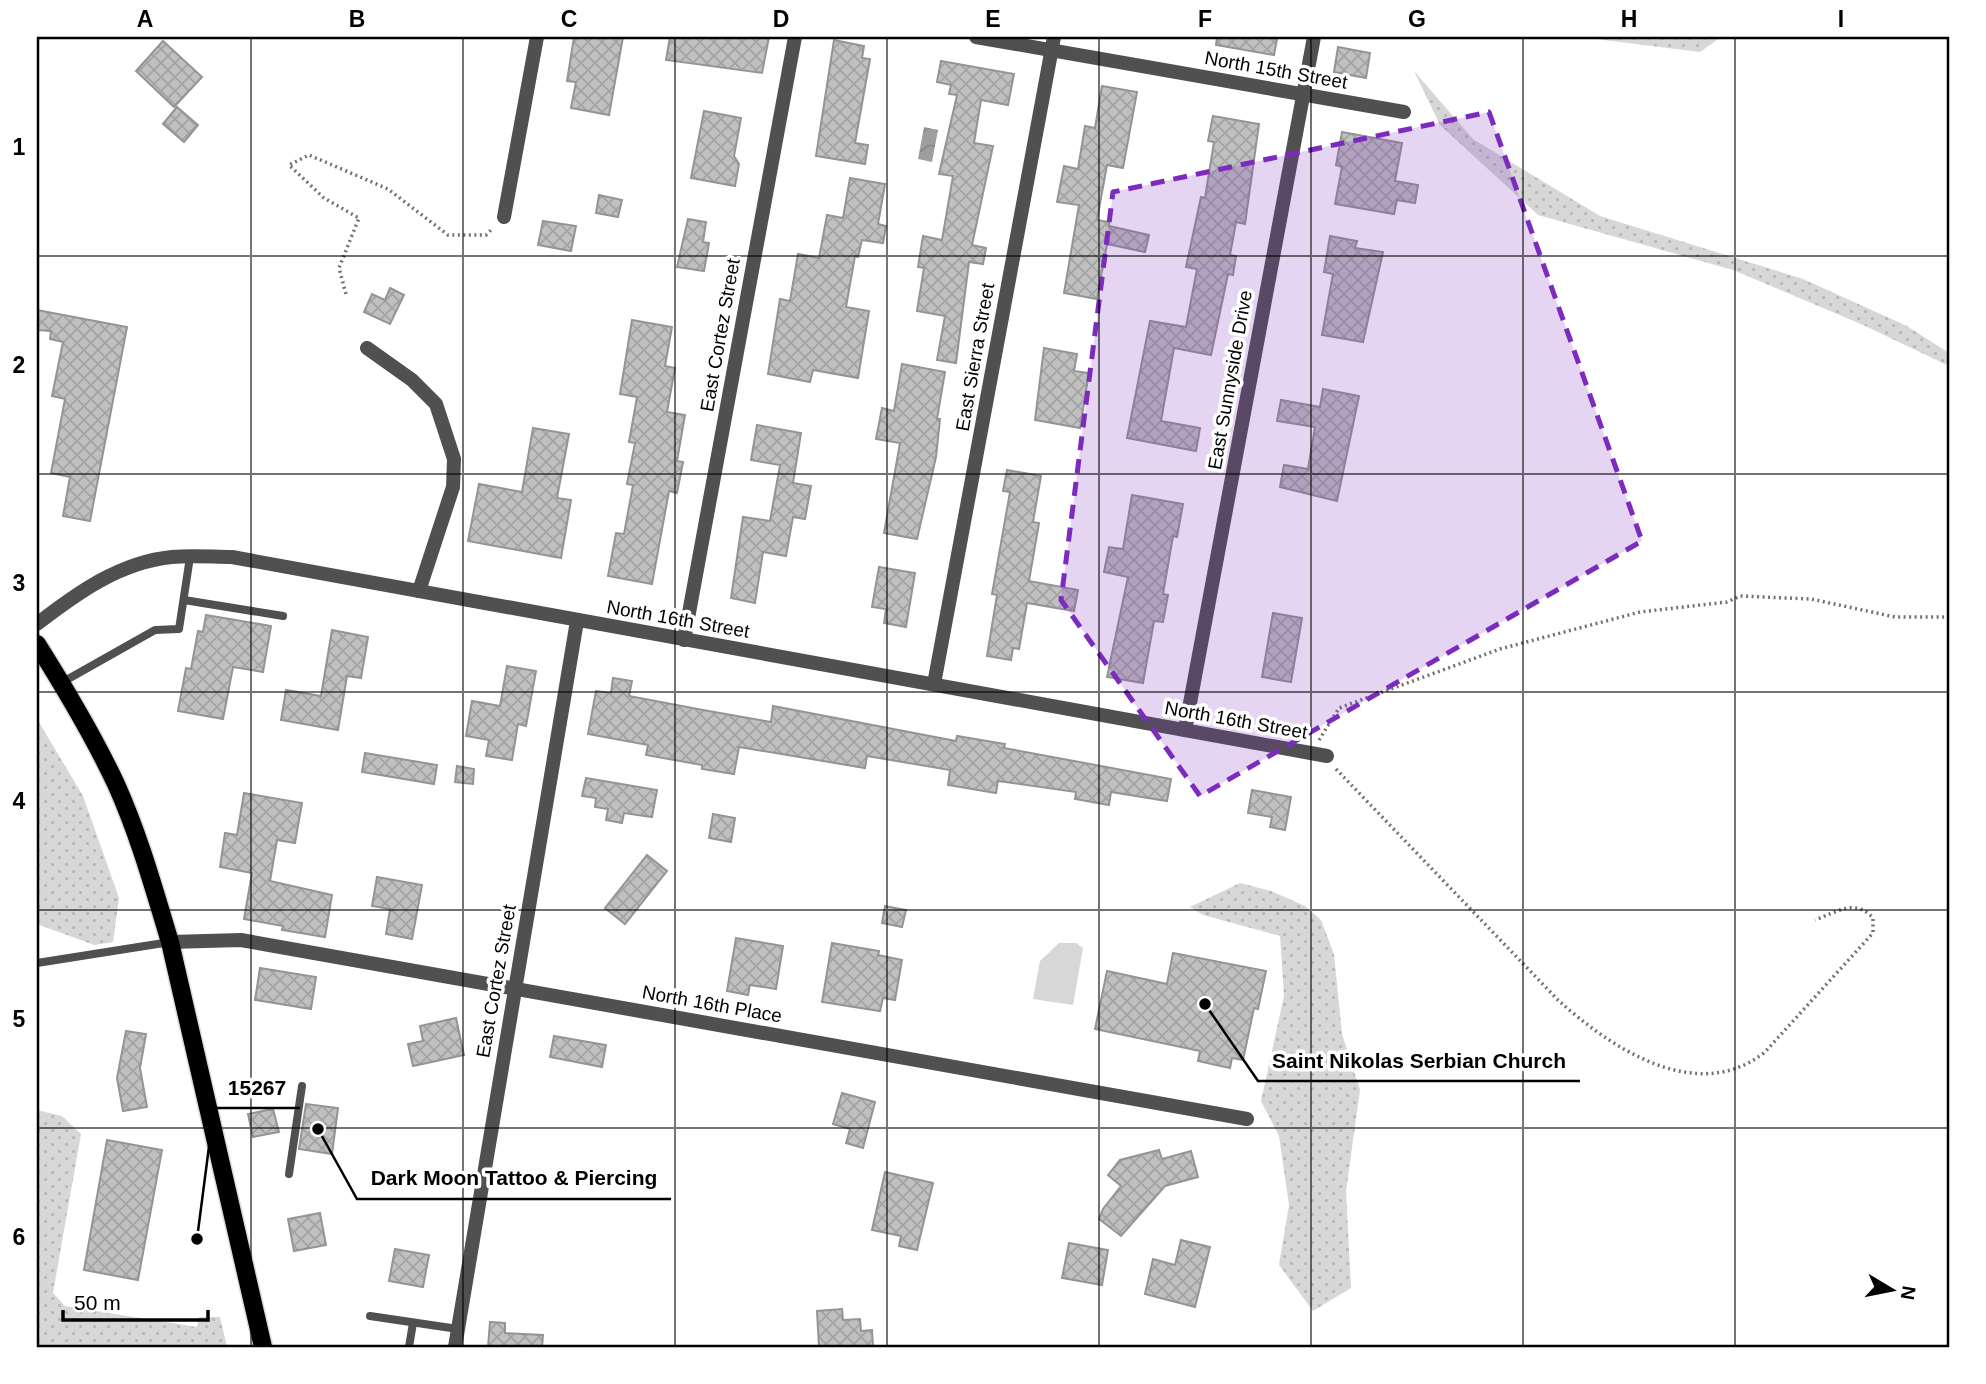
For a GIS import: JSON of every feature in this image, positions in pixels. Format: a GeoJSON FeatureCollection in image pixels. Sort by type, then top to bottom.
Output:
{"type":"FeatureCollection","features":[{"type":"Feature","properties":{"kind":"main road"},"geometry":{"type":"LineString","coordinates":[[37,644],[117,786],[137,838],[170,942],[263,1347]]}},
{"type":"Feature","properties":{"kind":"street"},"geometry":{"type":"LineString","coordinates":[[504,216],[537,37]]}},
{"type":"Feature","properties":{"kind":"street","name":"East Cortez Street"},"geometry":{"type":"LineString","coordinates":[[684,640],[795,37]]}},
{"type":"Feature","properties":{"kind":"street","name":"North 15th Street"},"geometry":{"type":"LineString","coordinates":[[976,37],[1053,43],[1404,112]]}},
{"type":"Feature","properties":{"kind":"street","name":"East Sunnyside Drive"},"geometry":{"type":"LineString","coordinates":[[1185,730],[1314,37]]}},
{"type":"Feature","properties":{"kind":"street","name":"East Sierra Street"},"geometry":{"type":"LineString","coordinates":[[934,684],[1053,43]]}},
{"type":"Feature","properties":{"kind":"street"},"geometry":{"type":"LineString","coordinates":[[367,348],[412,380],[436,404],[454,459],[453,487],[419,591]]}},
{"type":"Feature","properties":{"kind":"street","name":"North 16th Street"},"geometry":{"type":"LineString","coordinates":[[37,624],[83,590],[127,567],[173,556],[232,557],[1327,756]]}},
{"type":"Feature","properties":{"kind":"street","name":"East Cortez Street"},"geometry":{"type":"LineString","coordinates":[[455,1347],[577,621]]}},
{"type":"Feature","properties":{"kind":"street","name":"North 16th Place"},"geometry":{"type":"LineString","coordinates":[[170,942],[241,940],[1247,1119]]}},
{"type":"Feature","properties":{"kind":"lane"},"geometry":{"type":"LineString","coordinates":[[61,683],[155,630],[179,629],[191,557]]}},
{"type":"Feature","properties":{"kind":"lane"},"geometry":{"type":"LineString","coordinates":[[184,600],[283,616]]}},
{"type":"Feature","properties":{"kind":"lane"},"geometry":{"type":"LineString","coordinates":[[37,963],[170,942]]}},
{"type":"Feature","properties":{"kind":"lane"},"geometry":{"type":"LineString","coordinates":[[289,1174],[302,1086]]}},
{"type":"Feature","properties":{"kind":"lane"},"geometry":{"type":"LineString","coordinates":[[370,1316],[457,1329]]}},
{"type":"Feature","properties":{"kind":"lane"},"geometry":{"type":"LineString","coordinates":[[410,1347],[414,1323]]}},
{"type":"Feature","properties":{"kind":"path"},"geometry":{"type":"LineString","coordinates":[[346,294],[339,268],[359,218],[324,198],[289,165],[309,155],[388,189],[448,235],[486,235],[504,216]]}},
{"type":"Feature","properties":{"kind":"path"},"geometry":{"type":"LineString","coordinates":[[1311,753],[1339,709],[1500,649],[1640,612],[1727,602],[1740,596],[1811,598],[1895,617],[1949,617]]}},
{"type":"Feature","properties":{"kind":"path"},"geometry":{"type":"LineString","coordinates":[[1327,756],[1558,1000],[1591,1030],[1620,1048],[1657,1065],[1688,1072],[1722,1072],[1743,1067],[1765,1052],[1873,933],[1873,918],[1865,909],[1851,906],[1815,920]]}},
{"type":"Feature","properties":{"kind":"highlighted area"},"geometry":{"type":"Polygon","coordinates":[[[1489,112],[1642,541],[1200,796],[1061,600],[1113,192],[1489,112]]]}},
{"type":"Feature","properties":{"kind":"shaded area"},"geometry":{"type":"Polygon","coordinates":[[[1580,37],[1721,37],[1700,52],[1580,37]]]}},
{"type":"Feature","properties":{"kind":"shaded area"},"geometry":{"type":"Polygon","coordinates":[[[1414,71],[1473,139],[1600,216],[1803,279],[1907,326],[1949,353],[1949,366],[1861,324],[1733,270],[1538,215],[1440,125],[1414,71]]]}},
{"type":"Feature","properties":{"kind":"shaded area"},"geometry":{"type":"Polygon","coordinates":[[[37,719],[83,796],[119,898],[113,942],[94,945],[37,924],[37,719]]]}},
{"type":"Feature","properties":{"kind":"shaded area"},"geometry":{"type":"Polygon","coordinates":[[[1240,883],[1271,891],[1305,906],[1321,920],[1334,954],[1342,1034],[1360,1090],[1346,1191],[1351,1288],[1313,1311],[1279,1265],[1289,1205],[1279,1136],[1261,1101],[1284,996],[1280,936],[1203,915],[1190,907],[1240,883]]]}},
{"type":"Feature","properties":{"kind":"shaded area"},"geometry":{"type":"Polygon","coordinates":[[[1059,943],[1076,943],[1083,948],[1073,1005],[1033,999],[1040,961],[1059,943]]]}},
{"type":"Feature","properties":{"kind":"shaded area"},"geometry":{"type":"Polygon","coordinates":[[[37,1110],[62,1116],[81,1134],[53,1293],[65,1306],[197,1327],[199,1317],[220,1317],[227,1347],[37,1347],[37,1110]]]}},
{"type":"Feature","properties":{"kind":"water"},"geometry":{"type":"Polygon","coordinates":[[[924,127],[938,130],[932,162],[918,159],[924,127]]]}},
{"type":"Feature","properties":{"kind":"building"},"geometry":{"type":"Polygon","coordinates":[[[574,37],[623,37],[609,115],[571,108],[576,82],[567,81],[574,37]]]}},
{"type":"Feature","properties":{"kind":"building"},"geometry":{"type":"Polygon","coordinates":[[[670,37],[769,37],[762,73],[666,60],[670,37]]]}},
{"type":"Feature","properties":{"kind":"building"},"geometry":{"type":"Polygon","coordinates":[[[1217,37],[1277,39],[1274,55],[1216,45],[1217,37]]]}},
{"type":"Feature","properties":{"kind":"building"},"geometry":{"type":"Polygon","coordinates":[[[834,40],[864,46],[862,58],[870,59],[855,143],[868,145],[865,164],[816,156],[834,40]]]}},
{"type":"Feature","properties":{"kind":"building"},"geometry":{"type":"Polygon","coordinates":[[[163,41],[202,77],[174,107],[136,71],[163,41]]]}},
{"type":"Feature","properties":{"kind":"building"},"geometry":{"type":"Polygon","coordinates":[[[1338,47],[1370,53],[1366,78],[1334,72],[1338,47]]]}},
{"type":"Feature","properties":{"kind":"building"},"geometry":{"type":"Polygon","coordinates":[[[941,61],[1014,74],[1008,105],[981,100],[974,143],[993,146],[972,245],[986,248],[983,264],[969,262],[956,363],[937,360],[945,316],[917,311],[924,268],[918,267],[923,236],[942,240],[953,176],[939,174],[957,95],[949,94],[951,85],[937,82],[941,61]]]}},
{"type":"Feature","properties":{"kind":"building"},"geometry":{"type":"Polygon","coordinates":[[[1102,86],[1137,92],[1123,168],[1107,165],[1097,220],[1109,222],[1109,226],[1149,235],[1145,252],[1107,244],[1097,299],[1064,293],[1079,205],[1057,202],[1064,166],[1078,169],[1085,126],[1095,128],[1102,86]]]}},
{"type":"Feature","properties":{"kind":"building"},"geometry":{"type":"Polygon","coordinates":[[[177,107],[198,125],[184,142],[163,124],[177,107]]]}},
{"type":"Feature","properties":{"kind":"building"},"geometry":{"type":"Polygon","coordinates":[[[704,111],[741,118],[734,156],[739,164],[735,186],[691,178],[704,111]]]}},
{"type":"Feature","properties":{"kind":"building"},"geometry":{"type":"Polygon","coordinates":[[[1213,116],[1259,124],[1245,224],[1236,222],[1230,255],[1236,256],[1233,275],[1228,274],[1211,355],[1174,348],[1161,421],[1200,428],[1196,451],[1127,438],[1150,321],[1186,327],[1197,269],[1186,267],[1201,197],[1205,198],[1214,142],[1208,141],[1213,116]]]}},
{"type":"Feature","properties":{"kind":"building"},"geometry":{"type":"Polygon","coordinates":[[[1342,132],[1402,143],[1395,181],[1418,185],[1415,203],[1397,200],[1394,214],[1335,204],[1342,167],[1336,165],[1342,132]]]}},
{"type":"Feature","properties":{"kind":"building"},"geometry":{"type":"Polygon","coordinates":[[[850,178],[885,184],[878,224],[886,226],[883,243],[862,240],[858,257],[855,256],[846,307],[869,311],[858,378],[813,370],[810,382],[768,374],[780,299],[790,301],[798,254],[819,258],[827,215],[843,218],[850,178]]]}},
{"type":"Feature","properties":{"kind":"building"},"geometry":{"type":"Polygon","coordinates":[[[599,195],[622,200],[618,217],[596,213],[599,195]]]}},
{"type":"Feature","properties":{"kind":"building"},"geometry":{"type":"Polygon","coordinates":[[[688,219],[706,222],[703,242],[709,243],[704,271],[677,267],[688,219]]]}},
{"type":"Feature","properties":{"kind":"building"},"geometry":{"type":"Polygon","coordinates":[[[543,221],[576,226],[571,251],[538,245],[543,221]]]}},
{"type":"Feature","properties":{"kind":"building"},"geometry":{"type":"Polygon","coordinates":[[[1330,236],[1357,241],[1355,248],[1383,252],[1363,342],[1322,335],[1333,274],[1324,272],[1330,236]]]}},
{"type":"Feature","properties":{"kind":"building"},"geometry":{"type":"Polygon","coordinates":[[[390,288],[404,295],[390,324],[364,312],[372,294],[385,300],[390,288]]]}},
{"type":"Feature","properties":{"kind":"building"},"geometry":{"type":"Polygon","coordinates":[[[37,310],[127,327],[90,521],[63,516],[70,477],[51,473],[65,399],[52,396],[63,342],[50,339],[51,331],[37,330],[37,310]]]}},
{"type":"Feature","properties":{"kind":"building"},"geometry":{"type":"Polygon","coordinates":[[[632,320],[672,327],[665,366],[675,368],[667,412],[685,415],[677,461],[683,462],[677,493],[669,491],[652,584],[608,576],[616,533],[624,534],[633,485],[627,484],[635,443],[629,442],[637,397],[620,394],[632,320]]]}},
{"type":"Feature","properties":{"kind":"building"},"geometry":{"type":"Polygon","coordinates":[[[1044,348],[1077,354],[1074,371],[1089,373],[1080,428],[1035,420],[1044,348]]]}},
{"type":"Feature","properties":{"kind":"building"},"geometry":{"type":"Polygon","coordinates":[[[902,364],[945,372],[937,419],[940,419],[936,457],[917,539],[884,533],[900,443],[876,439],[882,408],[894,411],[902,364]]]}},
{"type":"Feature","properties":{"kind":"building"},"geometry":{"type":"Polygon","coordinates":[[[1323,389],[1359,396],[1337,501],[1280,487],[1284,465],[1308,469],[1315,427],[1277,421],[1281,400],[1320,407],[1323,389]]]}},
{"type":"Feature","properties":{"kind":"building"},"geometry":{"type":"Polygon","coordinates":[[[757,425],[801,433],[793,483],[811,486],[805,519],[793,517],[786,556],[763,552],[755,603],[731,598],[743,517],[770,521],[780,465],[751,460],[757,425]]]}},
{"type":"Feature","properties":{"kind":"building"},"geometry":{"type":"Polygon","coordinates":[[[533,428],[569,434],[557,498],[571,500],[561,558],[468,541],[479,484],[522,492],[533,428]]]}},
{"type":"Feature","properties":{"kind":"building"},"geometry":{"type":"Polygon","coordinates":[[[1007,470],[1041,476],[1033,522],[1039,523],[1029,581],[1078,590],[1074,611],[1027,603],[1019,649],[1013,648],[1011,660],[987,656],[997,595],[992,594],[1010,492],[1003,491],[1007,470]]]}},
{"type":"Feature","properties":{"kind":"building"},"geometry":{"type":"Polygon","coordinates":[[[1132,495],[1183,504],[1177,537],[1173,536],[1163,594],[1168,595],[1163,622],[1154,621],[1143,683],[1107,677],[1128,577],[1104,572],[1109,547],[1123,549],[1132,495]]]}},
{"type":"Feature","properties":{"kind":"building"},"geometry":{"type":"Polygon","coordinates":[[[879,567],[915,573],[906,627],[884,623],[886,609],[872,607],[879,567]]]}},
{"type":"Feature","properties":{"kind":"building"},"geometry":{"type":"Polygon","coordinates":[[[1273,613],[1302,618],[1291,682],[1262,677],[1273,613]]]}},
{"type":"Feature","properties":{"kind":"building"},"geometry":{"type":"Polygon","coordinates":[[[206,615],[271,626],[263,672],[233,667],[223,719],[178,711],[186,668],[191,669],[198,631],[203,632],[206,615]]]}},
{"type":"Feature","properties":{"kind":"building"},"geometry":{"type":"Polygon","coordinates":[[[332,630],[368,637],[361,678],[347,676],[338,730],[281,720],[286,690],[321,696],[332,630]]]}},
{"type":"Feature","properties":{"kind":"building"},"geometry":{"type":"Polygon","coordinates":[[[507,666],[536,671],[526,726],[518,724],[512,760],[486,756],[489,740],[466,736],[472,701],[500,706],[507,666]]]}},
{"type":"Feature","properties":{"kind":"building"},"geometry":{"type":"Polygon","coordinates":[[[613,678],[632,681],[629,696],[703,710],[771,722],[773,706],[956,741],[957,736],[1005,744],[1004,748],[1171,779],[1167,801],[1111,792],[1109,805],[1075,799],[1076,792],[998,781],[996,793],[948,785],[950,770],[867,756],[865,768],[739,747],[734,774],[702,769],[702,765],[646,755],[648,745],[588,734],[596,691],[611,693],[613,678]]]}},
{"type":"Feature","properties":{"kind":"building"},"geometry":{"type":"Polygon","coordinates":[[[365,753],[437,765],[434,784],[362,772],[365,753]]]}},
{"type":"Feature","properties":{"kind":"building"},"geometry":{"type":"Polygon","coordinates":[[[457,766],[474,769],[473,784],[455,782],[457,766]]]}},
{"type":"Feature","properties":{"kind":"building"},"geometry":{"type":"Polygon","coordinates":[[[586,778],[657,790],[652,817],[624,813],[622,823],[606,820],[608,809],[595,807],[596,798],[582,796],[586,778]]]}},
{"type":"Feature","properties":{"kind":"building"},"geometry":{"type":"Polygon","coordinates":[[[1252,790],[1291,797],[1285,830],[1270,827],[1272,817],[1248,813],[1252,790]]]}},
{"type":"Feature","properties":{"kind":"building"},"geometry":{"type":"Polygon","coordinates":[[[244,793],[302,803],[295,843],[277,840],[270,881],[332,895],[325,937],[282,930],[283,926],[244,919],[252,873],[220,867],[225,833],[237,835],[244,793]]]}},
{"type":"Feature","properties":{"kind":"building"},"geometry":{"type":"Polygon","coordinates":[[[713,814],[735,818],[731,842],[709,838],[713,814]]]}},
{"type":"Feature","properties":{"kind":"building"},"geometry":{"type":"Polygon","coordinates":[[[647,855],[667,871],[625,924],[605,908],[647,855]]]}},
{"type":"Feature","properties":{"kind":"building"},"geometry":{"type":"Polygon","coordinates":[[[377,877],[422,885],[412,939],[386,934],[390,909],[372,906],[377,877]]]}},
{"type":"Feature","properties":{"kind":"building"},"geometry":{"type":"Polygon","coordinates":[[[885,906],[906,910],[902,927],[882,923],[885,906]]]}},
{"type":"Feature","properties":{"kind":"building"},"geometry":{"type":"Polygon","coordinates":[[[736,938],[783,946],[776,989],[750,985],[748,995],[727,991],[736,938]]]}},
{"type":"Feature","properties":{"kind":"building"},"geometry":{"type":"Polygon","coordinates":[[[832,943],[879,951],[878,955],[902,960],[895,1000],[883,998],[880,1011],[822,1002],[832,943]]]}},
{"type":"Feature","properties":{"kind":"building"},"geometry":{"type":"Polygon","coordinates":[[[1173,953],[1266,971],[1258,1009],[1254,1008],[1243,1060],[1232,1058],[1230,1068],[1198,1061],[1200,1051],[1095,1029],[1107,971],[1167,984],[1173,953]]]}},
{"type":"Feature","properties":{"kind":"building"},"geometry":{"type":"Polygon","coordinates":[[[260,968],[316,977],[311,1009],[255,1000],[260,968]]]}},
{"type":"Feature","properties":{"kind":"building"},"geometry":{"type":"Polygon","coordinates":[[[456,1018],[464,1055],[413,1066],[408,1044],[423,1041],[420,1026],[456,1018]]]}},
{"type":"Feature","properties":{"kind":"building"},"geometry":{"type":"Polygon","coordinates":[[[126,1031],[146,1034],[140,1068],[147,1107],[123,1111],[117,1078],[126,1031]]]}},
{"type":"Feature","properties":{"kind":"building"},"geometry":{"type":"Polygon","coordinates":[[[554,1036],[606,1045],[602,1067],[550,1057],[554,1036]]]}},
{"type":"Feature","properties":{"kind":"building"},"geometry":{"type":"Polygon","coordinates":[[[842,1093],[875,1102],[863,1148],[846,1143],[850,1129],[833,1124],[842,1093]]]}},
{"type":"Feature","properties":{"kind":"building"},"geometry":{"type":"Polygon","coordinates":[[[306,1104],[338,1108],[332,1154],[299,1149],[306,1104]]]}},
{"type":"Feature","properties":{"kind":"building"},"geometry":{"type":"Polygon","coordinates":[[[273,1109],[279,1132],[253,1137],[248,1114],[273,1109]]]}},
{"type":"Feature","properties":{"kind":"building"},"geometry":{"type":"Polygon","coordinates":[[[107,1140],[162,1150],[138,1280],[84,1270],[107,1140]]]}},
{"type":"Feature","properties":{"kind":"building"},"geometry":{"type":"Polygon","coordinates":[[[1159,1150],[1162,1159],[1191,1151],[1198,1177],[1165,1186],[1121,1236],[1099,1219],[1103,1209],[1121,1186],[1108,1175],[1120,1160],[1159,1150]]]}},
{"type":"Feature","properties":{"kind":"building"},"geometry":{"type":"Polygon","coordinates":[[[885,1172],[933,1183],[917,1250],[899,1246],[901,1236],[872,1230],[885,1172]]]}},
{"type":"Feature","properties":{"kind":"building"},"geometry":{"type":"Polygon","coordinates":[[[320,1213],[326,1245],[294,1251],[288,1219],[320,1213]]]}},
{"type":"Feature","properties":{"kind":"building"},"geometry":{"type":"Polygon","coordinates":[[[1181,1240],[1210,1247],[1195,1307],[1145,1294],[1153,1259],[1175,1265],[1181,1240]]]}},
{"type":"Feature","properties":{"kind":"building"},"geometry":{"type":"Polygon","coordinates":[[[1069,1243],[1108,1250],[1102,1285],[1062,1278],[1069,1243]]]}},
{"type":"Feature","properties":{"kind":"building"},"geometry":{"type":"Polygon","coordinates":[[[395,1249],[429,1255],[423,1287],[389,1281],[395,1249]]]}},
{"type":"Feature","properties":{"kind":"building"},"geometry":{"type":"Polygon","coordinates":[[[842,1309],[843,1320],[860,1319],[861,1331],[872,1330],[873,1347],[819,1347],[817,1311],[842,1309]]]}},
{"type":"Feature","properties":{"kind":"building"},"geometry":{"type":"Polygon","coordinates":[[[490,1322],[505,1323],[505,1333],[543,1335],[542,1347],[488,1347],[490,1322]]]}},
{"type":"Feature","properties":{"kind":"place","name":"Saint Nikolas Serbian Church"},"geometry":{"type":"Point","coordinates":[1205,1004]}},
{"type":"Feature","properties":{"kind":"place","name":"Dark Moon Tattoo & Piercing"},"geometry":{"type":"Point","coordinates":[318,1129]}},
{"type":"Feature","properties":{"kind":"place","name":"15267"},"geometry":{"type":"Point","coordinates":[197,1239]}}]}
